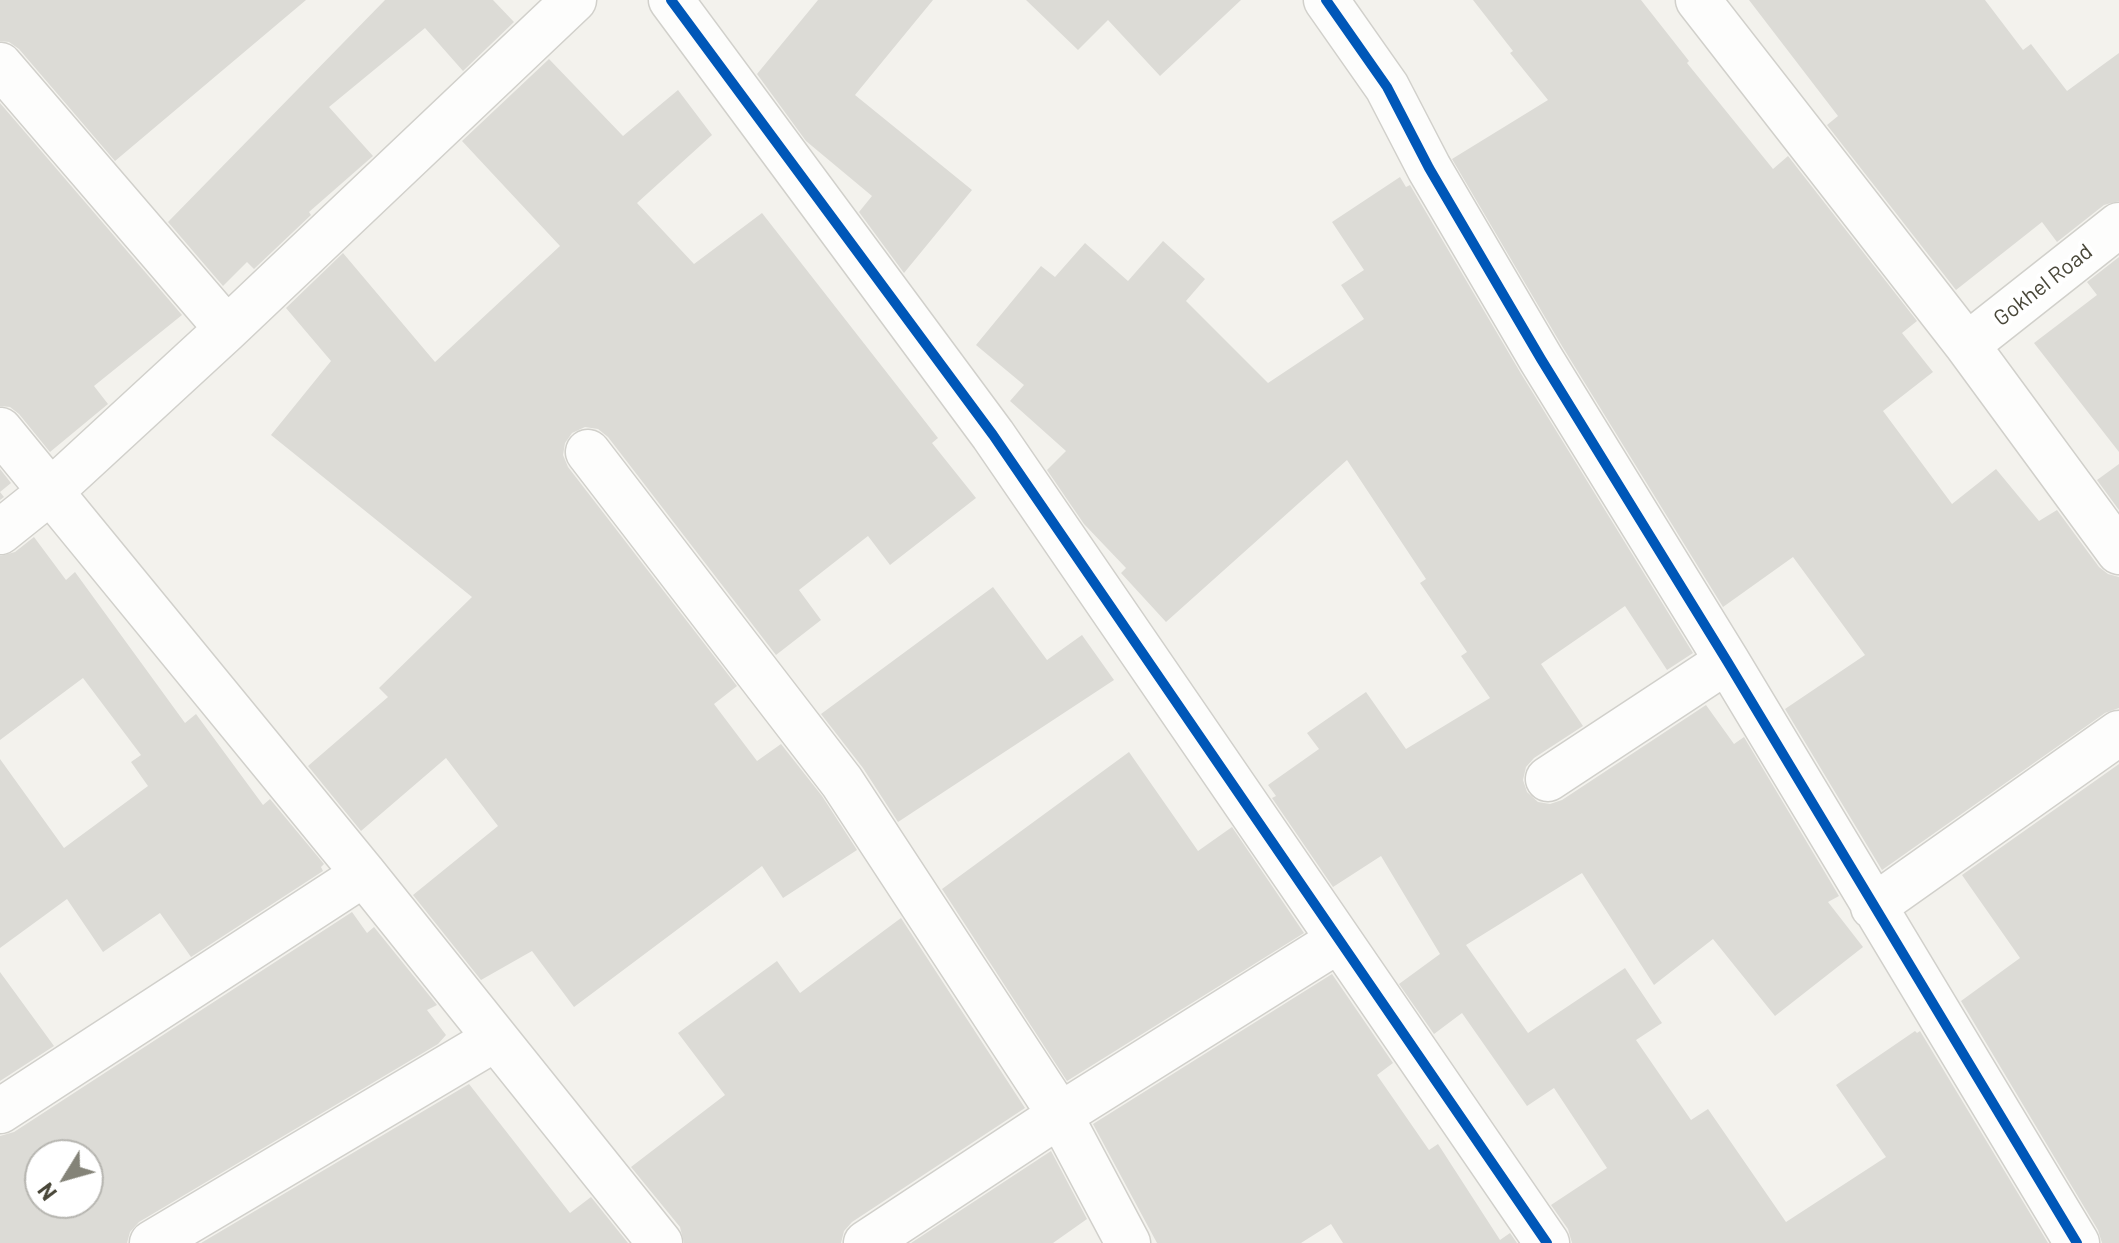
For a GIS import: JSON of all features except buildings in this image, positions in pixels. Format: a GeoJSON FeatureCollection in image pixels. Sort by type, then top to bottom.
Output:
{"type":"FeatureCollection","features":[{"type":"Feature","properties":{"kind":"street"},"geometry":{"type":"LineString","coordinates":[[0,532],[50,492],[227,329],[574,0]]}},
{"type":"Feature","properties":{"kind":"street"},"geometry":{"type":"LineString","coordinates":[[671,0],[993,435],[1547,1243]]}},
{"type":"Feature","properties":{"kind":"street"},"geometry":{"type":"LineString","coordinates":[[1326,0],[1387,87],[1429,168],[1541,359],[1727,661],[2077,1243]]}},
{"type":"Feature","properties":{"kind":"street"},"geometry":{"type":"LineString","coordinates":[[1698,0],[1967,345],[2119,552]]}},
{"type":"Feature","properties":{"kind":"street"},"geometry":{"type":"LineString","coordinates":[[0,65],[227,329]]}},
{"type":"Feature","properties":{"kind":"street","name":"Gokhel Road"},"geometry":{"type":"LineString","coordinates":[[1967,345],[2119,225]]}},
{"type":"Feature","properties":{"kind":"street"},"geometry":{"type":"LineString","coordinates":[[0,430],[364,874],[660,1243]]}},
{"type":"Feature","properties":{"kind":"street"},"geometry":{"type":"LineString","coordinates":[[588,452],[842,782],[1060,1115],[1128,1243]]}},
{"type":"Feature","properties":{"kind":"street"},"geometry":{"type":"LineString","coordinates":[[1548,779],[1727,661]]}},
{"type":"Feature","properties":{"kind":"street"},"geometry":{"type":"LineString","coordinates":[[1873,907],[2119,733]]}},
{"type":"Feature","properties":{"kind":"street"},"geometry":{"type":"LineString","coordinates":[[0,1111],[364,874]]}},
{"type":"Feature","properties":{"kind":"street"},"geometry":{"type":"LineString","coordinates":[[866,1243],[1060,1115],[1339,940]]}},
{"type":"Feature","properties":{"kind":"street"},"geometry":{"type":"LineString","coordinates":[[152,1243],[495,1039]]}},
{"type":"Feature","properties":{"kind":"cycle path"},"geometry":{"type":"LineString","coordinates":[[671,0],[993,435],[1547,1243]]}},
{"type":"Feature","properties":{"kind":"cycle path"},"geometry":{"type":"LineString","coordinates":[[1326,0],[1387,87],[1429,168],[1541,359],[1727,661],[2077,1243]]}}]}
